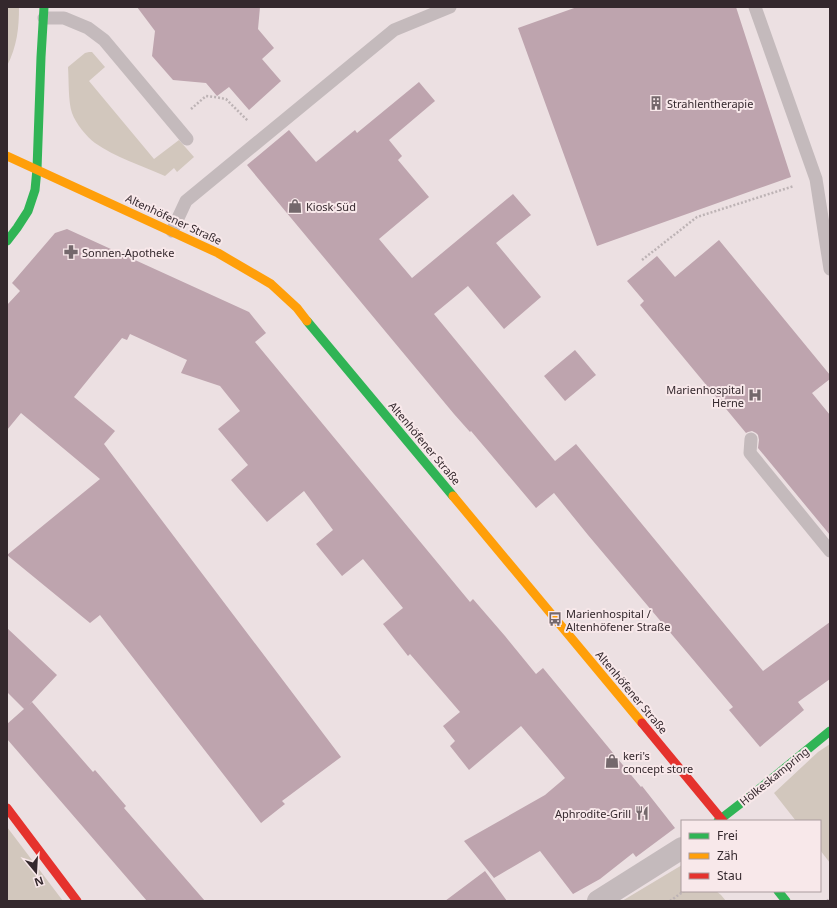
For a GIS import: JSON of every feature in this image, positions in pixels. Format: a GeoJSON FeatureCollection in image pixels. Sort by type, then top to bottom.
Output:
{"type":"FeatureCollection","features":[{"type":"Feature","properties":{"kind":"street"},"geometry":{"type":"LineString","coordinates":[[7,241],[28,211],[35,190],[44,12]]}},
{"type":"Feature","properties":{"kind":"street","name":"Altenhöfener Straße"},"geometry":{"type":"LineString","coordinates":[[7,156],[218,253],[271,284],[297,308],[721,820]]}},
{"type":"Feature","properties":{"kind":"street","name":"Hölkeskampring"},"geometry":{"type":"LineString","coordinates":[[721,820],[830,730]]}},
{"type":"Feature","properties":{"kind":"street"},"geometry":{"type":"LineString","coordinates":[[7,808],[77,901]]}},
{"type":"Feature","properties":{"kind":"street"},"geometry":{"type":"LineString","coordinates":[[598,901],[681,849]]}},
{"type":"Feature","properties":{"kind":"street"},"geometry":{"type":"LineString","coordinates":[[779,892],[786,901]]}},
{"type":"Feature","properties":{"kind":"lane"},"geometry":{"type":"LineString","coordinates":[[172,232],[186,201],[394,30],[450,7]]}},
{"type":"Feature","properties":{"kind":"lane"},"geometry":{"type":"LineString","coordinates":[[755,7],[816,179],[830,269]]}},
{"type":"Feature","properties":{"kind":"lane"},"geometry":{"type":"LineString","coordinates":[[44,12],[88,28],[104,40],[188,139]]}},
{"type":"Feature","properties":{"kind":"lane"},"geometry":{"type":"LineString","coordinates":[[751,439],[750,453],[830,551]]}},
{"type":"Feature","properties":{"kind":"path"},"geometry":{"type":"LineString","coordinates":[[174,123],[206,96],[216,97],[226,99],[263,137]]}},
{"type":"Feature","properties":{"kind":"path"},"geometry":{"type":"LineString","coordinates":[[642,260],[697,217],[816,179]]}},
{"type":"Feature","properties":{"kind":"path"},"geometry":{"type":"LineString","coordinates":[[670,901],[683,892]]}},
{"type":"Feature","properties":{"kind":"path"},"geometry":{"type":"LineString","coordinates":[[827,901],[830,898]]}},
{"type":"Feature","properties":{"kind":"shaded area"},"geometry":{"type":"Polygon","coordinates":[[[7,7],[19,7],[19,23],[17,37],[7,66],[7,7]]]}},
{"type":"Feature","properties":{"kind":"shaded area"},"geometry":{"type":"Polygon","coordinates":[[[92,52],[105,67],[89,81],[154,159],[179,140],[194,157],[177,172],[174,168],[165,176],[120,157],[95,143],[79,125],[72,113],[71,108],[68,67],[85,53],[92,52]]]}},
{"type":"Feature","properties":{"kind":"shaded area"},"geometry":{"type":"Polygon","coordinates":[[[830,744],[830,863],[821,851],[821,820],[795,820],[774,793],[818,752],[830,744]]]}},
{"type":"Feature","properties":{"kind":"shaded area"},"geometry":{"type":"Polygon","coordinates":[[[7,827],[63,901],[7,901],[7,827]]]}},
{"type":"Feature","properties":{"kind":"shaded area"},"geometry":{"type":"Polygon","coordinates":[[[681,866],[681,892],[717,892],[726,901],[622,901],[681,866]]]}},
{"type":"Feature","properties":{"kind":"building"},"geometry":{"type":"Polygon","coordinates":[[[137,7],[260,7],[258,29],[274,48],[262,59],[281,81],[249,110],[229,87],[217,96],[206,83],[173,80],[152,56],[155,31],[137,7]]]}},
{"type":"Feature","properties":{"kind":"building","name":"Strahlentherapie"},"geometry":{"type":"Polygon","coordinates":[[[577,7],[736,7],[791,177],[597,246],[518,28],[577,7]]]}},
{"type":"Feature","properties":{"kind":"building"},"geometry":{"type":"Polygon","coordinates":[[[419,82],[435,101],[389,140],[402,156],[398,160],[429,197],[379,239],[412,278],[513,194],[531,215],[496,243],[541,297],[504,329],[468,286],[434,314],[555,461],[576,444],[763,671],[830,622],[830,679],[798,702],[804,710],[760,747],[729,710],[733,707],[554,493],[536,508],[471,431],[470,432],[454,414],[247,165],[289,130],[316,162],[355,130],[357,133],[419,82]]]}},
{"type":"Feature","properties":{"kind":"building"},"geometry":{"type":"Polygon","coordinates":[[[67,229],[249,312],[266,333],[255,342],[470,602],[473,599],[536,674],[543,668],[641,787],[642,786],[675,828],[636,857],[633,853],[600,879],[573,894],[540,851],[494,878],[464,841],[545,795],[565,778],[521,726],[469,770],[450,746],[455,741],[443,726],[460,712],[410,654],[408,656],[383,624],[403,608],[363,559],[342,576],[316,544],[333,530],[304,491],[267,522],[231,480],[248,465],[218,429],[240,411],[220,386],[181,373],[187,360],[130,334],[127,340],[122,338],[74,397],[115,431],[104,444],[341,757],[282,801],[285,804],[261,823],[100,615],[90,623],[7,555],[100,479],[21,413],[7,430],[7,305],[20,291],[12,283],[55,233],[67,229]]]}},
{"type":"Feature","properties":{"kind":"building"},"geometry":{"type":"Polygon","coordinates":[[[719,240],[830,375],[830,379],[812,393],[830,415],[830,535],[758,448],[758,435],[752,431],[746,433],[640,305],[644,301],[627,281],[657,256],[675,277],[719,240]]]}},
{"type":"Feature","properties":{"kind":"building"},"geometry":{"type":"Polygon","coordinates":[[[575,350],[596,375],[565,401],[544,376],[575,350]]]}},
{"type":"Feature","properties":{"kind":"building"},"geometry":{"type":"Polygon","coordinates":[[[7,628],[57,675],[29,705],[32,702],[93,772],[95,770],[126,806],[124,808],[205,901],[147,901],[7,739],[7,724],[24,709],[7,692],[7,628]]]}},
{"type":"Feature","properties":{"kind":"building"},"geometry":{"type":"Polygon","coordinates":[[[485,871],[507,901],[445,901],[485,871]]]}},
{"type":"Feature","properties":{"kind":"traffic: fast"},"geometry":{"type":"LineString","coordinates":[[7,241],[28,211],[35,190],[44,7]]}},
{"type":"Feature","properties":{"kind":"traffic: fast"},"geometry":{"type":"LineString","coordinates":[[307,321],[453,496]]}},
{"type":"Feature","properties":{"kind":"traffic: fast"},"geometry":{"type":"LineString","coordinates":[[719,820],[830,731]]}},
{"type":"Feature","properties":{"kind":"traffic: fast"},"geometry":{"type":"LineString","coordinates":[[779,892],[786,901]]}},
{"type":"Feature","properties":{"kind":"traffic: slow"},"geometry":{"type":"LineString","coordinates":[[7,156],[218,253],[271,284],[297,308],[307,321]]}},
{"type":"Feature","properties":{"kind":"traffic: slow"},"geometry":{"type":"LineString","coordinates":[[453,496],[642,723]]}},
{"type":"Feature","properties":{"kind":"traffic: jam"},"geometry":{"type":"LineString","coordinates":[[642,723],[722,820]]}},
{"type":"Feature","properties":{"kind":"traffic: jam"},"geometry":{"type":"LineString","coordinates":[[7,808],[77,901]]}},
{"type":"Feature","properties":{"kind":"place","name":"Strahlentherapie"},"geometry":{"type":"Point","coordinates":[656,103]}},
{"type":"Feature","properties":{"kind":"place","name":"Kiosk Süd"},"geometry":{"type":"Point","coordinates":[295,206]}},
{"type":"Feature","properties":{"kind":"place","name":"Sonnen-Apotheke"},"geometry":{"type":"Point","coordinates":[71,252]}},
{"type":"Feature","properties":{"kind":"place","name":"Marienhospital Herne"},"geometry":{"type":"Point","coordinates":[755,395]}},
{"type":"Feature","properties":{"kind":"place","name":"Marienhospital / Altenhöfener Straße"},"geometry":{"type":"Point","coordinates":[555,619]}},
{"type":"Feature","properties":{"kind":"place","name":"keri's concept store"},"geometry":{"type":"Point","coordinates":[612,761]}},
{"type":"Feature","properties":{"kind":"place","name":"Aphrodite-Grill"},"geometry":{"type":"Point","coordinates":[642,813]}}]}
